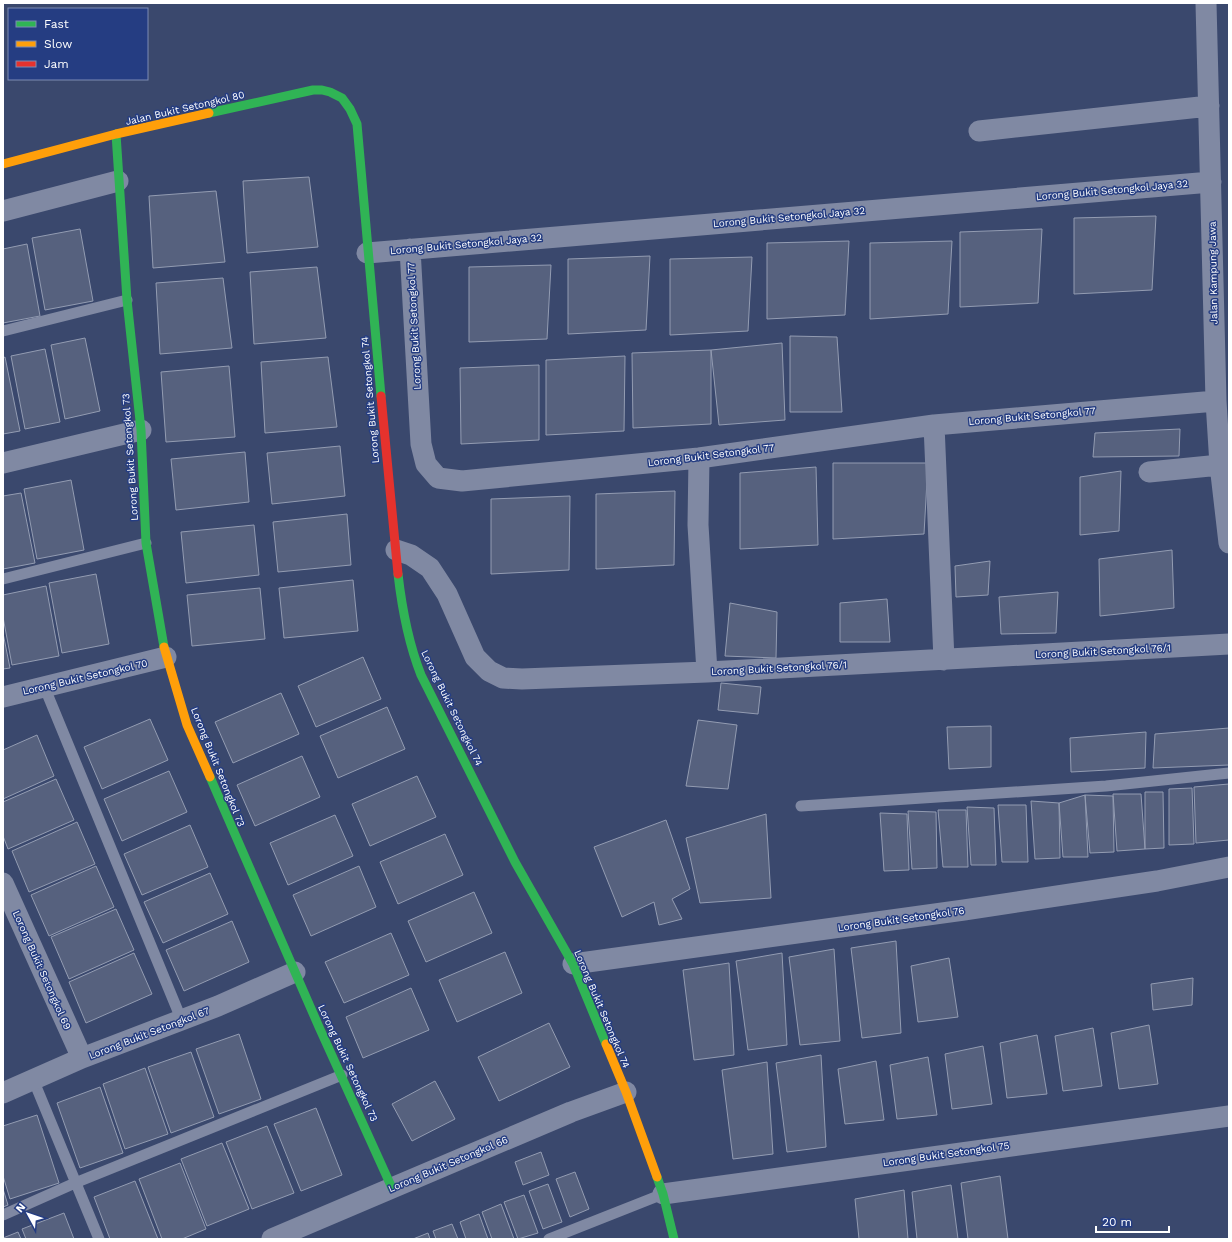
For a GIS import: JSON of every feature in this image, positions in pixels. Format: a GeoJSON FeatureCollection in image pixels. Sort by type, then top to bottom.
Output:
{"type":"FeatureCollection","features":[{"type":"Feature","properties":{"kind":"street","name":"Jalan Kampung Jawa"},"geometry":{"type":"LineString","coordinates":[[1206,3],[1216,401],[1220,466],[1229,543]]}},
{"type":"Feature","properties":{"kind":"street","name":"Jalan Bukit Setongkol 80"},"geometry":{"type":"LineString","coordinates":[[3,164],[116,134],[313,90],[328,90],[342,97],[352,109],[358,124]]}},
{"type":"Feature","properties":{"kind":"street"},"geometry":{"type":"LineString","coordinates":[[979,131],[1209,106]]}},
{"type":"Feature","properties":{"kind":"street","name":"Lorong Bukit Setongkol 74"},"geometry":{"type":"LineString","coordinates":[[358,124],[367,253],[401,603],[412,652],[421,675],[515,862],[572,964],[626,1092],[663,1194],[674,1239]]}},
{"type":"Feature","properties":{"kind":"street","name":"Lorong Bukit Setongkol 73"},"geometry":{"type":"LineString","coordinates":[[116,134],[127,300],[141,430],[146,543],[166,657],[187,725],[295,972],[392,1188]]}},
{"type":"Feature","properties":{"kind":"street"},"geometry":{"type":"LineString","coordinates":[[3,211],[118,181]]}},
{"type":"Feature","properties":{"kind":"street","name":"Lorong Bukit Setongkol Jaya 32"},"geometry":{"type":"LineString","coordinates":[[367,253],[1211,182]]}},
{"type":"Feature","properties":{"kind":"street","name":"Lorong Bukit Setongkol 77"},"geometry":{"type":"LineString","coordinates":[[410,249],[421,444],[426,464],[438,478],[462,481],[699,458],[934,425],[1216,401]]}},
{"type":"Feature","properties":{"kind":"street"},"geometry":{"type":"LineString","coordinates":[[934,425],[944,660]]}},
{"type":"Feature","properties":{"kind":"street"},"geometry":{"type":"LineString","coordinates":[[3,464],[141,430]]}},
{"type":"Feature","properties":{"kind":"street"},"geometry":{"type":"LineString","coordinates":[[699,458],[698,525],[707,672]]}},
{"type":"Feature","properties":{"kind":"street"},"geometry":{"type":"LineString","coordinates":[[1149,472],[1220,466]]}},
{"type":"Feature","properties":{"kind":"street","name":"Lorong Bukit Setongkol 76/1"},"geometry":{"type":"LineString","coordinates":[[396,550],[411,555],[430,568],[447,594],[475,657],[489,671],[503,678],[522,679],[707,672],[1229,644]]}},
{"type":"Feature","properties":{"kind":"street","name":"Lorong Bukit Setongkol 70"},"geometry":{"type":"LineString","coordinates":[[3,697],[166,657]]}},
{"type":"Feature","properties":{"kind":"street","name":"Lorong Bukit Setongkol 76"},"geometry":{"type":"LineString","coordinates":[[572,964],[972,909],[1158,881],[1229,867]]}},
{"type":"Feature","properties":{"kind":"street","name":"Lorong Bukit Setongkol 69"},"geometry":{"type":"LineString","coordinates":[[3,883],[82,1058]]}},
{"type":"Feature","properties":{"kind":"street","name":"Lorong Bukit Setongkol 67"},"geometry":{"type":"LineString","coordinates":[[3,1093],[82,1058],[182,1021],[251,993],[295,972]]}},
{"type":"Feature","properties":{"kind":"street","name":"Lorong Bukit Setongkol 66"},"geometry":{"type":"LineString","coordinates":[[272,1239],[571,1112],[626,1092]]}},
{"type":"Feature","properties":{"kind":"street","name":"Lorong Bukit Setongkol 75"},"geometry":{"type":"LineString","coordinates":[[663,1194],[1229,1116]]}},
{"type":"Feature","properties":{"kind":"lane"},"geometry":{"type":"LineString","coordinates":[[3,331],[127,300]]}},
{"type":"Feature","properties":{"kind":"lane"},"geometry":{"type":"LineString","coordinates":[[3,579],[146,543]]}},
{"type":"Feature","properties":{"kind":"lane"},"geometry":{"type":"LineString","coordinates":[[44,686],[182,1021]]}},
{"type":"Feature","properties":{"kind":"lane"},"geometry":{"type":"LineString","coordinates":[[801,806],[1106,786],[1229,773]]}},
{"type":"Feature","properties":{"kind":"lane"},"geometry":{"type":"LineString","coordinates":[[3,1215],[75,1183],[342,1074]]}},
{"type":"Feature","properties":{"kind":"lane"},"geometry":{"type":"LineString","coordinates":[[33,1080],[98,1239]]}},
{"type":"Feature","properties":{"kind":"lane"},"geometry":{"type":"LineString","coordinates":[[549,1239],[663,1194]]}},
{"type":"Feature","properties":{"kind":"building"},"geometry":{"type":"Polygon","coordinates":[[[309,177],[318,247],[247,253],[243,181],[309,177]]]}},
{"type":"Feature","properties":{"kind":"building"},"geometry":{"type":"Polygon","coordinates":[[[216,191],[225,262],[153,268],[149,196],[216,191]]]}},
{"type":"Feature","properties":{"kind":"building"},"geometry":{"type":"Polygon","coordinates":[[[1156,216],[1152,290],[1074,294],[1074,218],[1156,216]]]}},
{"type":"Feature","properties":{"kind":"building"},"geometry":{"type":"Polygon","coordinates":[[[80,229],[93,301],[45,310],[32,238],[80,229]]]}},
{"type":"Feature","properties":{"kind":"building"},"geometry":{"type":"Polygon","coordinates":[[[1042,229],[1038,303],[960,307],[960,232],[1042,229]]]}},
{"type":"Feature","properties":{"kind":"building"},"geometry":{"type":"Polygon","coordinates":[[[849,241],[845,315],[767,319],[767,243],[849,241]]]}},
{"type":"Feature","properties":{"kind":"building"},"geometry":{"type":"Polygon","coordinates":[[[952,241],[948,314],[870,319],[870,243],[952,241]]]}},
{"type":"Feature","properties":{"kind":"building"},"geometry":{"type":"Polygon","coordinates":[[[27,244],[40,316],[3,323],[3,249],[27,244]]]}},
{"type":"Feature","properties":{"kind":"building"},"geometry":{"type":"Polygon","coordinates":[[[650,256],[646,330],[568,334],[568,259],[650,256]]]}},
{"type":"Feature","properties":{"kind":"building"},"geometry":{"type":"Polygon","coordinates":[[[752,257],[748,331],[670,335],[670,259],[752,257]]]}},
{"type":"Feature","properties":{"kind":"building"},"geometry":{"type":"Polygon","coordinates":[[[551,265],[547,339],[469,342],[469,267],[551,265]]]}},
{"type":"Feature","properties":{"kind":"building"},"geometry":{"type":"Polygon","coordinates":[[[317,267],[326,338],[254,344],[250,272],[317,267]]]}},
{"type":"Feature","properties":{"kind":"building"},"geometry":{"type":"Polygon","coordinates":[[[223,278],[232,348],[160,354],[156,283],[223,278]]]}},
{"type":"Feature","properties":{"kind":"building"},"geometry":{"type":"Polygon","coordinates":[[[790,336],[837,337],[842,412],[790,412],[790,336]]]}},
{"type":"Feature","properties":{"kind":"building"},"geometry":{"type":"Polygon","coordinates":[[[85,338],[100,411],[65,419],[51,345],[85,338]]]}},
{"type":"Feature","properties":{"kind":"building"},"geometry":{"type":"Polygon","coordinates":[[[782,343],[785,420],[719,425],[711,350],[782,343]]]}},
{"type":"Feature","properties":{"kind":"building"},"geometry":{"type":"Polygon","coordinates":[[[45,349],[60,422],[25,429],[11,356],[45,349]]]}},
{"type":"Feature","properties":{"kind":"building"},"geometry":{"type":"Polygon","coordinates":[[[711,350],[711,424],[633,428],[632,353],[711,350]]]}},
{"type":"Feature","properties":{"kind":"building"},"geometry":{"type":"Polygon","coordinates":[[[625,356],[624,431],[546,435],[546,360],[625,356]]]}},
{"type":"Feature","properties":{"kind":"building"},"geometry":{"type":"Polygon","coordinates":[[[5,357],[20,431],[3,434],[3,358],[5,357]]]}},
{"type":"Feature","properties":{"kind":"building"},"geometry":{"type":"Polygon","coordinates":[[[328,357],[337,427],[265,433],[261,362],[328,357]]]}},
{"type":"Feature","properties":{"kind":"building"},"geometry":{"type":"Polygon","coordinates":[[[539,365],[539,440],[461,444],[460,368],[539,365]]]}},
{"type":"Feature","properties":{"kind":"building"},"geometry":{"type":"Polygon","coordinates":[[[229,366],[235,437],[166,442],[161,372],[229,366]]]}},
{"type":"Feature","properties":{"kind":"building"},"geometry":{"type":"Polygon","coordinates":[[[1180,429],[1179,456],[1093,457],[1095,433],[1180,429]]]}},
{"type":"Feature","properties":{"kind":"building"},"geometry":{"type":"Polygon","coordinates":[[[340,446],[345,496],[272,504],[267,453],[340,446]]]}},
{"type":"Feature","properties":{"kind":"building"},"geometry":{"type":"Polygon","coordinates":[[[245,452],[249,502],[176,510],[171,459],[245,452]]]}},
{"type":"Feature","properties":{"kind":"building"},"geometry":{"type":"Polygon","coordinates":[[[833,463],[928,463],[924,534],[833,539],[833,463]]]}},
{"type":"Feature","properties":{"kind":"building"},"geometry":{"type":"Polygon","coordinates":[[[816,467],[818,545],[740,549],[740,473],[816,467]]]}},
{"type":"Feature","properties":{"kind":"building"},"geometry":{"type":"Polygon","coordinates":[[[1121,471],[1119,531],[1080,535],[1080,477],[1121,471]]]}},
{"type":"Feature","properties":{"kind":"building"},"geometry":{"type":"Polygon","coordinates":[[[71,480],[84,550],[37,559],[24,489],[71,480]]]}},
{"type":"Feature","properties":{"kind":"building"},"geometry":{"type":"Polygon","coordinates":[[[675,491],[674,565],[596,569],[596,494],[675,491]]]}},
{"type":"Feature","properties":{"kind":"building"},"geometry":{"type":"Polygon","coordinates":[[[21,493],[35,563],[3,569],[3,496],[21,493]]]}},
{"type":"Feature","properties":{"kind":"building"},"geometry":{"type":"Polygon","coordinates":[[[570,496],[569,570],[491,574],[491,499],[570,496]]]}},
{"type":"Feature","properties":{"kind":"building"},"geometry":{"type":"Polygon","coordinates":[[[347,514],[351,565],[278,572],[273,522],[347,514]]]}},
{"type":"Feature","properties":{"kind":"building"},"geometry":{"type":"Polygon","coordinates":[[[254,525],[259,575],[186,583],[181,532],[254,525]]]}},
{"type":"Feature","properties":{"kind":"building"},"geometry":{"type":"Polygon","coordinates":[[[1172,550],[1174,608],[1100,616],[1099,559],[1172,550]]]}},
{"type":"Feature","properties":{"kind":"building"},"geometry":{"type":"Polygon","coordinates":[[[990,561],[988,595],[956,597],[955,566],[990,561]]]}},
{"type":"Feature","properties":{"kind":"building"},"geometry":{"type":"Polygon","coordinates":[[[96,574],[109,644],[62,653],[49,583],[96,574]]]}},
{"type":"Feature","properties":{"kind":"building"},"geometry":{"type":"Polygon","coordinates":[[[353,580],[358,631],[284,638],[279,588],[353,580]]]}},
{"type":"Feature","properties":{"kind":"building"},"geometry":{"type":"Polygon","coordinates":[[[46,586],[59,656],[12,665],[3,617],[3,595],[46,586]]]}},
{"type":"Feature","properties":{"kind":"building"},"geometry":{"type":"Polygon","coordinates":[[[260,588],[265,639],[192,646],[187,595],[260,588]]]}},
{"type":"Feature","properties":{"kind":"building"},"geometry":{"type":"Polygon","coordinates":[[[1058,592],[1056,633],[1001,634],[999,597],[1058,592]]]}},
{"type":"Feature","properties":{"kind":"building"},"geometry":{"type":"Polygon","coordinates":[[[887,599],[890,642],[840,642],[840,603],[887,599]]]}},
{"type":"Feature","properties":{"kind":"building"},"geometry":{"type":"Polygon","coordinates":[[[730,603],[777,612],[776,658],[725,656],[730,603]]]}},
{"type":"Feature","properties":{"kind":"building"},"geometry":{"type":"Polygon","coordinates":[[[3,633],[10,668],[3,669],[3,633]]]}},
{"type":"Feature","properties":{"kind":"building"},"geometry":{"type":"Polygon","coordinates":[[[363,657],[381,699],[316,727],[298,686],[363,657]]]}},
{"type":"Feature","properties":{"kind":"building"},"geometry":{"type":"Polygon","coordinates":[[[721,683],[761,687],[758,714],[718,710],[721,683]]]}},
{"type":"Feature","properties":{"kind":"building"},"geometry":{"type":"Polygon","coordinates":[[[281,693],[299,734],[233,763],[215,722],[281,693]]]}},
{"type":"Feature","properties":{"kind":"building"},"geometry":{"type":"Polygon","coordinates":[[[387,707],[405,749],[338,778],[320,736],[387,707]]]}},
{"type":"Feature","properties":{"kind":"building"},"geometry":{"type":"Polygon","coordinates":[[[150,719],[168,760],[102,789],[84,747],[150,719]]]}},
{"type":"Feature","properties":{"kind":"building"},"geometry":{"type":"Polygon","coordinates":[[[698,720],[737,725],[728,789],[686,786],[698,720]]]}},
{"type":"Feature","properties":{"kind":"building"},"geometry":{"type":"Polygon","coordinates":[[[991,726],[991,767],[949,769],[947,727],[991,726]]]}},
{"type":"Feature","properties":{"kind":"building"},"geometry":{"type":"Polygon","coordinates":[[[1229,728],[1229,765],[1153,768],[1155,734],[1229,728]]]}},
{"type":"Feature","properties":{"kind":"building"},"geometry":{"type":"Polygon","coordinates":[[[1146,732],[1145,768],[1071,772],[1070,738],[1146,732]]]}},
{"type":"Feature","properties":{"kind":"building"},"geometry":{"type":"Polygon","coordinates":[[[37,735],[54,776],[3,799],[3,750],[37,735]]]}},
{"type":"Feature","properties":{"kind":"building"},"geometry":{"type":"Polygon","coordinates":[[[302,756],[320,797],[255,826],[237,785],[302,756]]]}},
{"type":"Feature","properties":{"kind":"building"},"geometry":{"type":"Polygon","coordinates":[[[169,771],[187,812],[122,841],[104,799],[169,771]]]}},
{"type":"Feature","properties":{"kind":"building"},"geometry":{"type":"Polygon","coordinates":[[[417,776],[436,817],[370,846],[352,804],[417,776]]]}},
{"type":"Feature","properties":{"kind":"building"},"geometry":{"type":"Polygon","coordinates":[[[56,779],[74,820],[8,849],[3,836],[3,802],[56,779]]]}},
{"type":"Feature","properties":{"kind":"building"},"geometry":{"type":"Polygon","coordinates":[[[1229,784],[1229,840],[1196,843],[1194,787],[1229,784]]]}},
{"type":"Feature","properties":{"kind":"building"},"geometry":{"type":"Polygon","coordinates":[[[1192,788],[1194,844],[1169,845],[1169,789],[1192,788]]]}},
{"type":"Feature","properties":{"kind":"building"},"geometry":{"type":"Polygon","coordinates":[[[1145,792],[1163,792],[1164,848],[1145,849],[1145,792]]]}},
{"type":"Feature","properties":{"kind":"building"},"geometry":{"type":"Polygon","coordinates":[[[1113,794],[1141,794],[1145,849],[1117,851],[1113,794]]]}},
{"type":"Feature","properties":{"kind":"building"},"geometry":{"type":"Polygon","coordinates":[[[1085,795],[1113,796],[1114,852],[1090,853],[1085,795]]]}},
{"type":"Feature","properties":{"kind":"building"},"geometry":{"type":"Polygon","coordinates":[[[1085,795],[1088,857],[1063,857],[1059,803],[1085,795]]]}},
{"type":"Feature","properties":{"kind":"building"},"geometry":{"type":"Polygon","coordinates":[[[1031,801],[1059,803],[1060,858],[1035,859],[1031,801]]]}},
{"type":"Feature","properties":{"kind":"building"},"geometry":{"type":"Polygon","coordinates":[[[998,805],[1026,805],[1028,862],[1002,862],[998,805]]]}},
{"type":"Feature","properties":{"kind":"building"},"geometry":{"type":"Polygon","coordinates":[[[967,807],[994,808],[996,865],[971,865],[967,807]]]}},
{"type":"Feature","properties":{"kind":"building"},"geometry":{"type":"Polygon","coordinates":[[[938,810],[966,810],[968,867],[943,867],[938,810]]]}},
{"type":"Feature","properties":{"kind":"building"},"geometry":{"type":"Polygon","coordinates":[[[908,811],[936,812],[937,868],[912,869],[908,811]]]}},
{"type":"Feature","properties":{"kind":"building"},"geometry":{"type":"Polygon","coordinates":[[[880,813],[907,814],[909,870],[884,871],[880,813]]]}},
{"type":"Feature","properties":{"kind":"building"},"geometry":{"type":"Polygon","coordinates":[[[766,814],[771,898],[700,903],[686,838],[766,814]]]}},
{"type":"Feature","properties":{"kind":"building"},"geometry":{"type":"Polygon","coordinates":[[[335,815],[353,856],[288,885],[270,843],[335,815]]]}},
{"type":"Feature","properties":{"kind":"building"},"geometry":{"type":"Polygon","coordinates":[[[666,820],[690,889],[672,899],[682,919],[659,925],[654,902],[622,917],[594,847],[666,820]]]}},
{"type":"Feature","properties":{"kind":"building"},"geometry":{"type":"Polygon","coordinates":[[[77,822],[95,864],[29,892],[12,851],[77,822]]]}},
{"type":"Feature","properties":{"kind":"building"},"geometry":{"type":"Polygon","coordinates":[[[190,825],[208,867],[142,895],[124,854],[190,825]]]}},
{"type":"Feature","properties":{"kind":"building"},"geometry":{"type":"Polygon","coordinates":[[[445,834],[463,875],[398,904],[380,862],[445,834]]]}},
{"type":"Feature","properties":{"kind":"building"},"geometry":{"type":"Polygon","coordinates":[[[96,866],[114,907],[49,936],[31,895],[96,866]]]}},
{"type":"Feature","properties":{"kind":"building"},"geometry":{"type":"Polygon","coordinates":[[[359,866],[376,907],[311,936],[293,895],[359,866]]]}},
{"type":"Feature","properties":{"kind":"building"},"geometry":{"type":"Polygon","coordinates":[[[210,873],[228,914],[163,943],[144,902],[210,873]]]}},
{"type":"Feature","properties":{"kind":"building"},"geometry":{"type":"Polygon","coordinates":[[[474,892],[492,933],[426,962],[408,921],[474,892]]]}},
{"type":"Feature","properties":{"kind":"building"},"geometry":{"type":"Polygon","coordinates":[[[116,909],[134,950],[69,979],[51,937],[116,909]]]}},
{"type":"Feature","properties":{"kind":"building"},"geometry":{"type":"Polygon","coordinates":[[[232,921],[249,962],[184,991],[166,950],[232,921]]]}},
{"type":"Feature","properties":{"kind":"building"},"geometry":{"type":"Polygon","coordinates":[[[391,933],[409,975],[344,1003],[325,962],[391,933]]]}},
{"type":"Feature","properties":{"kind":"building"},"geometry":{"type":"Polygon","coordinates":[[[896,941],[901,1033],[862,1038],[851,948],[896,941]]]}},
{"type":"Feature","properties":{"kind":"building"},"geometry":{"type":"Polygon","coordinates":[[[834,949],[840,1041],[800,1045],[789,957],[834,949]]]}},
{"type":"Feature","properties":{"kind":"building"},"geometry":{"type":"Polygon","coordinates":[[[505,952],[522,993],[457,1022],[439,980],[505,952]]]}},
{"type":"Feature","properties":{"kind":"building"},"geometry":{"type":"Polygon","coordinates":[[[134,953],[152,994],[86,1023],[69,982],[134,953]]]}},
{"type":"Feature","properties":{"kind":"building"},"geometry":{"type":"Polygon","coordinates":[[[782,953],[787,1045],[748,1050],[736,961],[782,953]]]}},
{"type":"Feature","properties":{"kind":"building"},"geometry":{"type":"Polygon","coordinates":[[[949,958],[958,1017],[918,1022],[911,966],[949,958]]]}},
{"type":"Feature","properties":{"kind":"building"},"geometry":{"type":"Polygon","coordinates":[[[729,963],[734,1055],[694,1060],[683,970],[729,963]]]}},
{"type":"Feature","properties":{"kind":"building"},"geometry":{"type":"Polygon","coordinates":[[[1193,978],[1192,1005],[1153,1010],[1151,984],[1193,978]]]}},
{"type":"Feature","properties":{"kind":"building"},"geometry":{"type":"Polygon","coordinates":[[[411,988],[429,1030],[363,1058],[346,1017],[411,988]]]}},
{"type":"Feature","properties":{"kind":"building"},"geometry":{"type":"Polygon","coordinates":[[[549,1023],[570,1067],[499,1101],[478,1057],[549,1023]]]}},
{"type":"Feature","properties":{"kind":"building"},"geometry":{"type":"Polygon","coordinates":[[[1149,1025],[1158,1084],[1119,1089],[1111,1033],[1149,1025]]]}},
{"type":"Feature","properties":{"kind":"building"},"geometry":{"type":"Polygon","coordinates":[[[1093,1028],[1102,1086],[1063,1091],[1055,1036],[1093,1028]]]}},
{"type":"Feature","properties":{"kind":"building"},"geometry":{"type":"Polygon","coordinates":[[[239,1034],[261,1099],[219,1114],[196,1049],[239,1034]]]}},
{"type":"Feature","properties":{"kind":"building"},"geometry":{"type":"Polygon","coordinates":[[[1037,1035],[1047,1094],[1007,1098],[1000,1043],[1037,1035]]]}},
{"type":"Feature","properties":{"kind":"building"},"geometry":{"type":"Polygon","coordinates":[[[983,1046],[992,1104],[952,1109],[945,1054],[983,1046]]]}},
{"type":"Feature","properties":{"kind":"building"},"geometry":{"type":"Polygon","coordinates":[[[191,1052],[214,1117],[171,1133],[148,1067],[191,1052]]]}},
{"type":"Feature","properties":{"kind":"building"},"geometry":{"type":"Polygon","coordinates":[[[821,1055],[826,1147],[787,1152],[776,1063],[821,1055]]]}},
{"type":"Feature","properties":{"kind":"building"},"geometry":{"type":"Polygon","coordinates":[[[928,1057],[937,1115],[897,1119],[890,1065],[928,1057]]]}},
{"type":"Feature","properties":{"kind":"building"},"geometry":{"type":"Polygon","coordinates":[[[876,1061],[884,1120],[845,1124],[838,1069],[876,1061]]]}},
{"type":"Feature","properties":{"kind":"building"},"geometry":{"type":"Polygon","coordinates":[[[767,1062],[773,1154],[733,1159],[722,1070],[767,1062]]]}},
{"type":"Feature","properties":{"kind":"building"},"geometry":{"type":"Polygon","coordinates":[[[145,1068],[168,1134],[125,1149],[103,1084],[145,1068]]]}},
{"type":"Feature","properties":{"kind":"building"},"geometry":{"type":"Polygon","coordinates":[[[435,1081],[455,1119],[412,1141],[392,1104],[435,1081]]]}},
{"type":"Feature","properties":{"kind":"building"},"geometry":{"type":"Polygon","coordinates":[[[100,1087],[123,1153],[80,1168],[57,1103],[100,1087]]]}},
{"type":"Feature","properties":{"kind":"building"},"geometry":{"type":"Polygon","coordinates":[[[316,1108],[342,1175],[301,1191],[274,1124],[316,1108]]]}},
{"type":"Feature","properties":{"kind":"building"},"geometry":{"type":"Polygon","coordinates":[[[37,1115],[59,1183],[10,1199],[3,1176],[3,1126],[37,1115]]]}},
{"type":"Feature","properties":{"kind":"building"},"geometry":{"type":"Polygon","coordinates":[[[267,1126],[294,1193],[252,1209],[226,1142],[267,1126]]]}},
{"type":"Feature","properties":{"kind":"building"},"geometry":{"type":"Polygon","coordinates":[[[222,1143],[249,1209],[207,1226],[181,1159],[222,1143]]]}},
{"type":"Feature","properties":{"kind":"building"},"geometry":{"type":"Polygon","coordinates":[[[541,1152],[549,1175],[523,1185],[515,1162],[541,1152]]]}},
{"type":"Feature","properties":{"kind":"building"},"geometry":{"type":"Polygon","coordinates":[[[180,1163],[206,1229],[182,1239],[162,1239],[139,1179],[180,1163]]]}},
{"type":"Feature","properties":{"kind":"building"},"geometry":{"type":"Polygon","coordinates":[[[575,1172],[589,1209],[570,1217],[556,1179],[575,1172]]]}},
{"type":"Feature","properties":{"kind":"building"},"geometry":{"type":"Polygon","coordinates":[[[1000,1176],[1008,1239],[968,1239],[961,1183],[1000,1176]]]}},
{"type":"Feature","properties":{"kind":"building"},"geometry":{"type":"Polygon","coordinates":[[[135,1181],[158,1239],[110,1239],[94,1197],[135,1181]]]}},
{"type":"Feature","properties":{"kind":"building"},"geometry":{"type":"Polygon","coordinates":[[[548,1184],[562,1222],[543,1229],[529,1191],[548,1184]]]}},
{"type":"Feature","properties":{"kind":"building"},"geometry":{"type":"Polygon","coordinates":[[[951,1185],[958,1239],[917,1239],[912,1192],[951,1185]]]}},
{"type":"Feature","properties":{"kind":"building"},"geometry":{"type":"Polygon","coordinates":[[[3,1189],[8,1205],[3,1207],[3,1189]]]}},
{"type":"Feature","properties":{"kind":"building"},"geometry":{"type":"Polygon","coordinates":[[[904,1190],[908,1239],[859,1239],[855,1199],[904,1190]]]}},
{"type":"Feature","properties":{"kind":"building"},"geometry":{"type":"Polygon","coordinates":[[[524,1195],[538,1233],[518,1239],[504,1202],[524,1195]]]}},
{"type":"Feature","properties":{"kind":"building"},"geometry":{"type":"Polygon","coordinates":[[[501,1204],[514,1239],[492,1239],[482,1212],[501,1204]]]}},
{"type":"Feature","properties":{"kind":"building"},"geometry":{"type":"Polygon","coordinates":[[[64,1213],[74,1239],[26,1239],[22,1229],[64,1213]]]}},
{"type":"Feature","properties":{"kind":"building"},"geometry":{"type":"Polygon","coordinates":[[[479,1214],[488,1239],[466,1239],[460,1222],[479,1214]]]}},
{"type":"Feature","properties":{"kind":"building"},"geometry":{"type":"Polygon","coordinates":[[[452,1224],[458,1239],[436,1239],[433,1231],[452,1224]]]}},
{"type":"Feature","properties":{"kind":"building"},"geometry":{"type":"Polygon","coordinates":[[[18,1232],[21,1239],[3,1239],[3,1238],[18,1232]]]}},
{"type":"Feature","properties":{"kind":"building"},"geometry":{"type":"Polygon","coordinates":[[[428,1233],[430,1239],[413,1239],[428,1233]]]}},
{"type":"Feature","properties":{"kind":"traffic: fast"},"geometry":{"type":"LineString","coordinates":[[209,113],[313,90],[330,92],[342,98],[350,109],[357,124],[381,396]]}},
{"type":"Feature","properties":{"kind":"traffic: fast"},"geometry":{"type":"LineString","coordinates":[[116,134],[127,300],[141,430],[146,543],[164,647]]}},
{"type":"Feature","properties":{"kind":"traffic: fast"},"geometry":{"type":"LineString","coordinates":[[398,574],[406,625],[412,650],[421,675],[515,862],[573,964],[606,1044]]}},
{"type":"Feature","properties":{"kind":"traffic: fast"},"geometry":{"type":"LineString","coordinates":[[210,777],[319,1027],[392,1188]]}},
{"type":"Feature","properties":{"kind":"traffic: fast"},"geometry":{"type":"LineString","coordinates":[[657,1177],[663,1194],[674,1239]]}},
{"type":"Feature","properties":{"kind":"traffic: slow"},"geometry":{"type":"LineString","coordinates":[[3,164],[116,134],[209,113]]}},
{"type":"Feature","properties":{"kind":"traffic: slow"},"geometry":{"type":"LineString","coordinates":[[164,647],[187,725],[210,777]]}},
{"type":"Feature","properties":{"kind":"traffic: slow"},"geometry":{"type":"LineString","coordinates":[[606,1044],[626,1092],[657,1177]]}},
{"type":"Feature","properties":{"kind":"traffic: jam"},"geometry":{"type":"LineString","coordinates":[[381,396],[398,574]]}}]}
